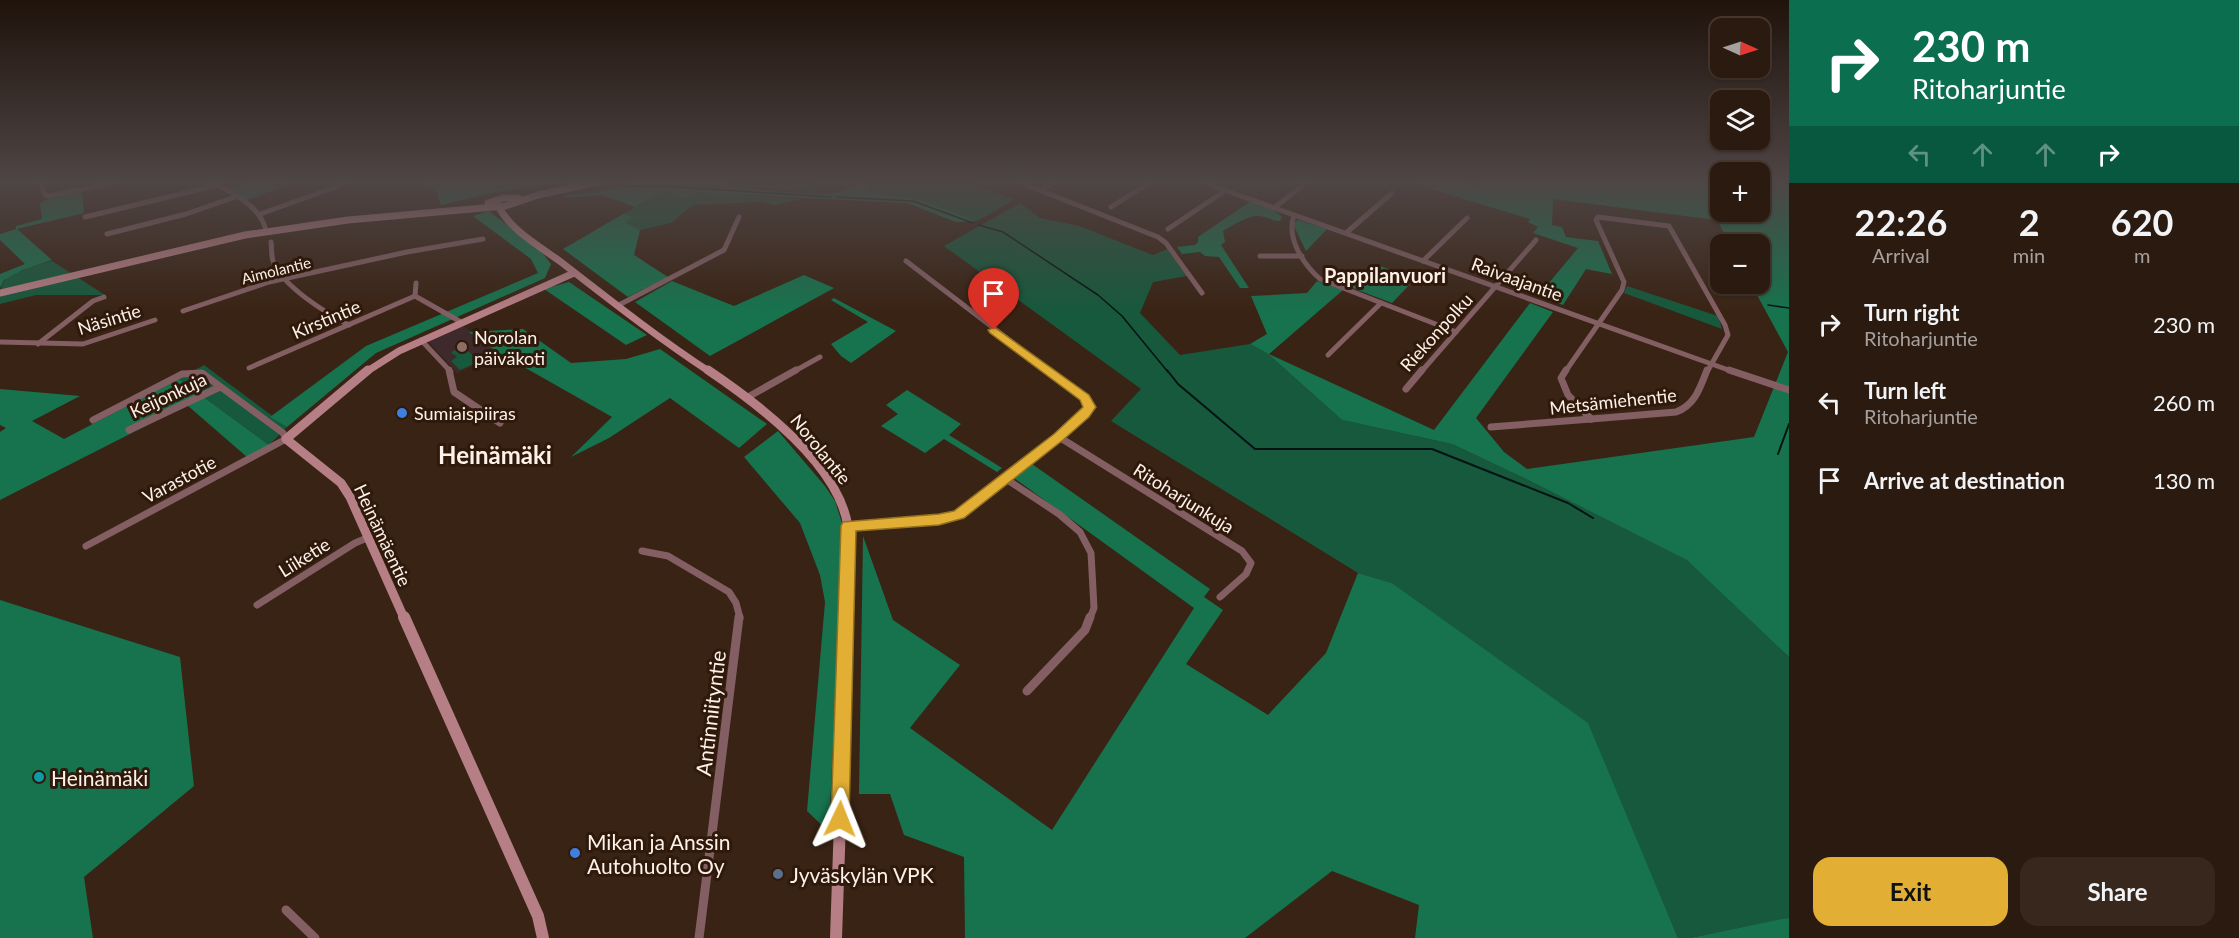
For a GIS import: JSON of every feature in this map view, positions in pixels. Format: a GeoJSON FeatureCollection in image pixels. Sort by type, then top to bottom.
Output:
{"type":"FeatureCollection","features":[{"type":"Feature","properties":{"kind":"street"},"geometry":{"type":"LineString","coordinates":[[106,234],[139,226]]}},
{"type":"Feature","properties":{"kind":"street"},"geometry":{"type":"LineString","coordinates":[[266,226],[266,231]]}},
{"type":"Feature","properties":{"kind":"street"},"geometry":{"type":"LineString","coordinates":[[0,293],[209,242],[306,226]]}},
{"type":"Feature","properties":{"kind":"street","name":"Norolantie"},"geometry":{"type":"LineString","coordinates":[[517,226],[657,338],[748,397],[784,427],[830,482],[840,499],[848,526],[836,938]]}},
{"type":"Feature","properties":{"kind":"street"},"geometry":{"type":"LineString","coordinates":[[617,306],[724,250],[736,226]]}},
{"type":"Feature","properties":{"kind":"street"},"geometry":{"type":"LineString","coordinates":[[1130,226],[1158,237],[1166,243],[1202,293]]}},
{"type":"Feature","properties":{"kind":"street"},"geometry":{"type":"LineString","coordinates":[[1168,230],[1174,226]]}},
{"type":"Feature","properties":{"kind":"street"},"geometry":{"type":"LineString","coordinates":[[1290,226],[1311,273],[1320,279],[1456,332]]}},
{"type":"Feature","properties":{"kind":"street","name":"Raivaajantie"},"geometry":{"type":"LineString","coordinates":[[1325,226],[1710,364],[1789,390]]}},
{"type":"Feature","properties":{"kind":"street"},"geometry":{"type":"LineString","coordinates":[[1346,233],[1354,226]]}},
{"type":"Feature","properties":{"kind":"street"},"geometry":{"type":"LineString","coordinates":[[1423,261],[1459,226]]}},
{"type":"Feature","properties":{"kind":"street"},"geometry":{"type":"LineString","coordinates":[[1591,419],[1567,394],[1562,386],[1561,378],[1624,282],[1599,226]]}},
{"type":"Feature","properties":{"kind":"street"},"geometry":{"type":"LineString","coordinates":[[1667,226],[1725,325],[1728,335],[1710,364]]}},
{"type":"Feature","properties":{"kind":"street","name":"Aimolantie"},"geometry":{"type":"LineString","coordinates":[[183,311],[286,278],[407,252],[483,239]]}},
{"type":"Feature","properties":{"kind":"street","name":"Riekonpolku"},"geometry":{"type":"LineString","coordinates":[[1406,389],[1536,240]]}},
{"type":"Feature","properties":{"kind":"street"},"geometry":{"type":"LineString","coordinates":[[271,242],[273,263],[286,278],[332,318],[349,325]]}},
{"type":"Feature","properties":{"kind":"street"},"geometry":{"type":"LineString","coordinates":[[1260,256],[1302,256]]}},
{"type":"Feature","properties":{"kind":"street"},"geometry":{"type":"LineString","coordinates":[[848,526],[953,517],[964,511],[1059,437],[1086,413],[1089,407],[1085,398],[906,261]]}},
{"type":"Feature","properties":{"kind":"street"},"geometry":{"type":"LineString","coordinates":[[93,420],[182,374],[202,373],[283,433],[286,439],[375,365],[421,340],[574,273]]}},
{"type":"Feature","properties":{"kind":"street"},"geometry":{"type":"LineString","coordinates":[[416,283],[415,296],[461,322]]}},
{"type":"Feature","properties":{"kind":"street","name":"Kirstintie"},"geometry":{"type":"LineString","coordinates":[[249,368],[415,296]]}},
{"type":"Feature","properties":{"kind":"street"},"geometry":{"type":"LineString","coordinates":[[38,344],[93,302],[104,297]]}},
{"type":"Feature","properties":{"kind":"street"},"geometry":{"type":"LineString","coordinates":[[1328,355],[1381,303]]}},
{"type":"Feature","properties":{"kind":"street","name":"Näsintie"},"geometry":{"type":"LineString","coordinates":[[0,342],[83,344],[155,320]]}},
{"type":"Feature","properties":{"kind":"street"},"geometry":{"type":"LineString","coordinates":[[421,340],[451,372],[454,392],[500,423]]}},
{"type":"Feature","properties":{"kind":"street"},"geometry":{"type":"LineString","coordinates":[[748,397],[820,357]]}},
{"type":"Feature","properties":{"kind":"street","name":"Metsämiehentie"},"geometry":{"type":"LineString","coordinates":[[1491,428],[1686,410],[1708,373],[1710,364]]}},
{"type":"Feature","properties":{"kind":"street","name":"Keijonkuja"},"geometry":{"type":"LineString","coordinates":[[129,430],[220,387]]}},
{"type":"Feature","properties":{"kind":"street","name":"Ritoharjunkuja"},"geometry":{"type":"LineString","coordinates":[[1059,437],[1242,551],[1251,563],[1246,574],[1220,597]]}},
{"type":"Feature","properties":{"kind":"street","name":"Heinämäentie"},"geometry":{"type":"LineString","coordinates":[[286,439],[341,483],[350,497],[538,916],[543,938]]}},
{"type":"Feature","properties":{"kind":"street","name":"Varastotie"},"geometry":{"type":"LineString","coordinates":[[86,546],[286,439]]}},
{"type":"Feature","properties":{"kind":"street"},"geometry":{"type":"LineString","coordinates":[[1006,478],[1059,514],[1080,532],[1091,552],[1094,574],[1094,608],[1085,630],[1027,691]]}},
{"type":"Feature","properties":{"kind":"street","name":"Liiketie"},"geometry":{"type":"LineString","coordinates":[[257,605],[355,543],[367,538]]}},
{"type":"Feature","properties":{"kind":"street","name":"Antinniityntie"},"geometry":{"type":"LineString","coordinates":[[642,551],[668,556],[729,592],[736,600],[739,612],[740,624],[699,938]]}},
{"type":"Feature","properties":{"kind":"street"},"geometry":{"type":"LineString","coordinates":[[286,910],[315,938]]}},
{"type":"Feature","properties":{"kind":"shaded area","name":"Norolan päiväkoti"},"geometry":{"type":"Polygon","coordinates":[[[462,325],[499,353],[457,373],[428,341],[462,325]]]}},
{"type":"Feature","properties":{"kind":"green space"},"geometry":{"type":"Polygon","coordinates":[[[16,226],[31,226],[17,229],[52,260],[22,270],[4,280],[0,288],[0,274],[25,264],[0,240],[0,234],[16,229],[16,226]]]}},
{"type":"Feature","properties":{"kind":"green space"},"geometry":{"type":"Polygon","coordinates":[[[486,226],[508,226],[540,250],[551,264],[545,278],[376,353],[287,427],[270,417],[366,346],[538,273],[531,259],[486,226]]]}},
{"type":"Feature","properties":{"kind":"green space"},"geometry":{"type":"Polygon","coordinates":[[[603,226],[632,226],[640,230],[634,255],[668,277],[628,297],[563,249],[603,226]]]}},
{"type":"Feature","properties":{"kind":"green space"},"geometry":{"type":"Polygon","coordinates":[[[631,226],[659,226],[640,230],[631,226]]]}},
{"type":"Feature","properties":{"kind":"green space"},"geometry":{"type":"Polygon","coordinates":[[[980,226],[1078,226],[1153,255],[1167,249],[1187,276],[1153,282],[1140,313],[1180,355],[1250,344],[1268,354],[1342,420],[1452,444],[1688,560],[1789,657],[1789,918],[1690,938],[1678,938],[1587,723],[1392,583],[1358,573],[1111,421],[1141,389],[944,246],[980,226]]]}},
{"type":"Feature","properties":{"kind":"green space"},"geometry":{"type":"Polygon","coordinates":[[[1215,226],[1232,226],[1223,231],[1225,242],[1221,245],[1249,288],[1240,288],[1219,257],[1205,256],[1200,252],[1182,254],[1177,247],[1195,245],[1198,237],[1215,226]]]}},
{"type":"Feature","properties":{"kind":"green space"},"geometry":{"type":"Polygon","coordinates":[[[1294,226],[1317,226],[1327,229],[1306,251],[1294,226]]]}},
{"type":"Feature","properties":{"kind":"green space"},"geometry":{"type":"Polygon","coordinates":[[[1536,226],[1556,226],[1562,227],[1566,237],[1598,241],[1612,274],[1586,269],[1563,305],[1538,296],[1578,248],[1533,233],[1538,227],[1536,226]]]}},
{"type":"Feature","properties":{"kind":"green space"},"geometry":{"type":"Polygon","coordinates":[[[1720,226],[1789,226],[1789,657],[1687,560],[1452,444],[1342,420],[1268,354],[1250,344],[1267,334],[1251,296],[1307,293],[1317,281],[1343,290],[1269,354],[1434,430],[1530,303],[1553,312],[1476,418],[1504,452],[1527,469],[1754,437],[1788,352],[1756,294],[1770,294],[1770,234],[1725,234],[1720,226]]]}},
{"type":"Feature","properties":{"kind":"green space"},"geometry":{"type":"Polygon","coordinates":[[[52,261],[105,295],[36,295],[0,304],[2,286],[7,277],[26,268],[52,261]]]}},
{"type":"Feature","properties":{"kind":"green space"},"geometry":{"type":"Polygon","coordinates":[[[1375,264],[1415,279],[1392,303],[1350,287],[1375,264]]]}},
{"type":"Feature","properties":{"kind":"green space"},"geometry":{"type":"Polygon","coordinates":[[[804,275],[834,288],[710,356],[635,302],[672,281],[734,306],[804,275]]]}},
{"type":"Feature","properties":{"kind":"green space"},"geometry":{"type":"Polygon","coordinates":[[[569,282],[647,335],[626,345],[544,289],[569,282]]]}},
{"type":"Feature","properties":{"kind":"green space"},"geometry":{"type":"Polygon","coordinates":[[[1627,286],[1718,316],[1722,329],[1624,293],[1627,286]]]}},
{"type":"Feature","properties":{"kind":"green space"},"geometry":{"type":"Polygon","coordinates":[[[834,298],[896,331],[851,363],[841,356],[831,344],[868,322],[831,300],[834,298]]]}},
{"type":"Feature","properties":{"kind":"green space"},"geometry":{"type":"Polygon","coordinates":[[[523,329],[571,363],[626,359],[660,349],[767,424],[739,448],[670,398],[609,438],[571,457],[612,417],[499,353],[469,332],[523,329]]]}},
{"type":"Feature","properties":{"kind":"green space"},"geometry":{"type":"Polygon","coordinates":[[[463,347],[475,357],[487,352],[492,356],[460,370],[451,361],[457,357],[451,352],[463,347]]]}},
{"type":"Feature","properties":{"kind":"green space"},"geometry":{"type":"Polygon","coordinates":[[[204,365],[287,427],[269,445],[179,379],[204,365]]]}},
{"type":"Feature","properties":{"kind":"green space"},"geometry":{"type":"Polygon","coordinates":[[[179,379],[269,445],[247,457],[187,405],[0,500],[0,432],[6,428],[0,425],[0,389],[80,396],[32,421],[64,439],[179,379]]]}},
{"type":"Feature","properties":{"kind":"green space"},"geometry":{"type":"Polygon","coordinates":[[[907,390],[961,424],[949,435],[1002,468],[997,472],[944,439],[925,453],[881,426],[898,414],[886,405],[907,390]]]}},
{"type":"Feature","properties":{"kind":"green space"},"geometry":{"type":"Polygon","coordinates":[[[778,431],[825,486],[835,501],[843,526],[829,832],[807,811],[825,602],[820,575],[800,523],[744,457],[778,431]]]}},
{"type":"Feature","properties":{"kind":"green space"},"geometry":{"type":"Polygon","coordinates":[[[1032,464],[1210,589],[1204,597],[1223,610],[1186,664],[1268,715],[1326,653],[1358,573],[1392,583],[1588,723],[1678,938],[1415,938],[1419,905],[1332,871],[1245,938],[965,938],[964,857],[904,835],[890,794],[859,794],[863,536],[893,620],[960,665],[910,728],[1052,830],[1194,608],[1014,478],[1032,464]]]}},
{"type":"Feature","properties":{"kind":"green space"},"geometry":{"type":"Polygon","coordinates":[[[0,600],[180,657],[194,786],[84,877],[93,938],[0,938],[0,600]]]}},
{"type":"Feature","properties":{"kind":"green space"},"geometry":{"type":"Polygon","coordinates":[[[1789,918],[1789,938],[1690,938],[1777,920],[1789,918]]]}},
{"type":"Feature","properties":{"kind":"waterway"},"geometry":{"type":"LineString","coordinates":[[982,226],[1003,232],[1098,295],[1122,316],[1168,372]]}},
{"type":"Feature","properties":{"kind":"waterway"},"geometry":{"type":"LineString","coordinates":[[1768,305],[1789,308]]}},
{"type":"Feature","properties":{"kind":"waterway"},"geometry":{"type":"LineString","coordinates":[[1167,370],[1178,384],[1255,449],[1432,449],[1568,503],[1593,518]]}},
{"type":"Feature","properties":{"kind":"waterway"},"geometry":{"type":"LineString","coordinates":[[1778,454],[1789,424]]}},
{"type":"Feature","properties":{"kind":"place","name":"Norolan päiväkoti"},"geometry":{"type":"Point","coordinates":[462,347]}},
{"type":"Feature","properties":{"kind":"place","name":"Sumiaispiiras"},"geometry":{"type":"Point","coordinates":[402,413]}},
{"type":"Feature","properties":{"kind":"place","name":"Heinämäki"},"geometry":{"type":"Point","coordinates":[39,777]}},
{"type":"Feature","properties":{"kind":"place","name":"Mikan ja Anssin Autohuolto Oy"},"geometry":{"type":"Point","coordinates":[575,853]}},
{"type":"Feature","properties":{"kind":"place","name":"Jyväskylän VPK"},"geometry":{"type":"Point","coordinates":[778,874]}},
{"type":"Feature","properties":{"kind":"district","name":"Pappilanvuori"},"geometry":{"type":"Point","coordinates":[1385,275]}},
{"type":"Feature","properties":{"kind":"district","name":"Heinämäki"},"geometry":{"type":"Point","coordinates":[495,454]}},
{"type":"Feature","properties":{"kind":"route"},"geometry":{"type":"LineString","coordinates":[[840,819],[849,556],[848,526],[953,517],[964,511],[1059,437],[1085,414],[1089,407],[1085,398],[994,330]]}}]}
